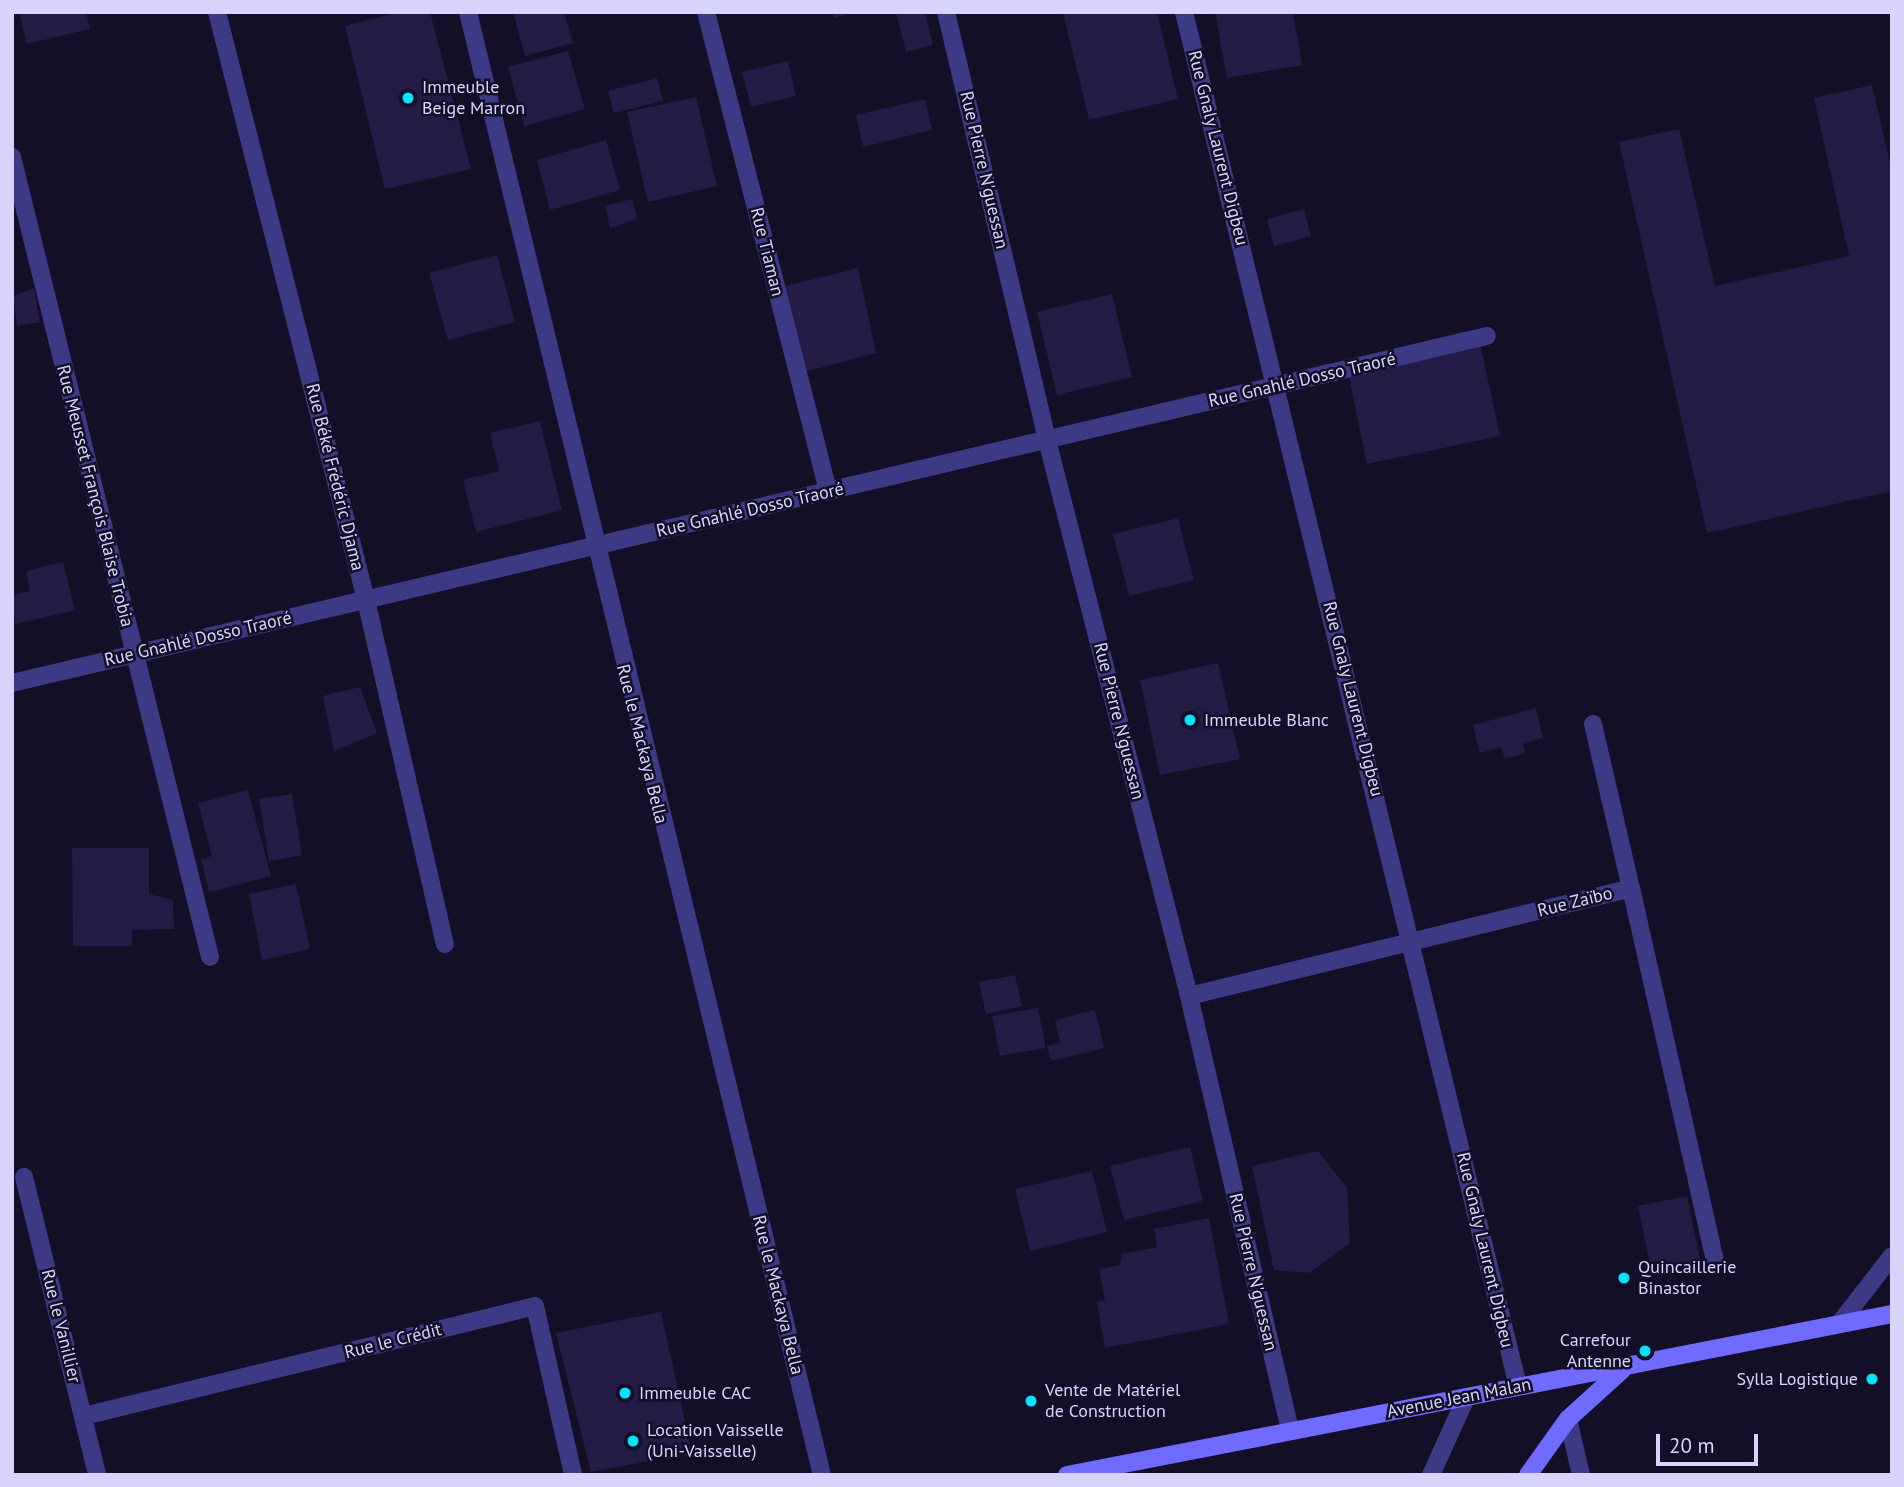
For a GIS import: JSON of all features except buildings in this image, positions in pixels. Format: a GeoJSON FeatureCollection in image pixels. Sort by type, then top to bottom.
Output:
{"type":"FeatureCollection","features":[{"type":"Feature","properties":{"kind":"main road","name":"Avenue Jean Malan"},"geometry":{"type":"LineString","coordinates":[[1068,1475],[1518,1386],[1622,1370],[1892,1314]]}},
{"type":"Feature","properties":{"kind":"main road"},"geometry":{"type":"LineString","coordinates":[[1528,1475],[1568,1419],[1622,1370]]}},
{"type":"Feature","properties":{"kind":"street","name":"Rue Béké Frédéric Djama"},"geometry":{"type":"LineString","coordinates":[[217,12],[366,600],[445,944]]}},
{"type":"Feature","properties":{"kind":"street","name":"Rue le Mackaya Bella"},"geometry":{"type":"LineString","coordinates":[[468,12],[594,548],[822,1475]]}},
{"type":"Feature","properties":{"kind":"street","name":"Rue Tiaman"},"geometry":{"type":"LineString","coordinates":[[705,12],[828,491]]}},
{"type":"Feature","properties":{"kind":"street","name":"Rue Pierre N'guessan"},"geometry":{"type":"LineString","coordinates":[[946,12],[1047,440],[1189,996],[1290,1430]]}},
{"type":"Feature","properties":{"kind":"street","name":"Rue Gnaly Laurent Digbeu"},"geometry":{"type":"LineString","coordinates":[[1184,12],[1278,386],[1518,1386]]}},
{"type":"Feature","properties":{"kind":"street","name":"Rue Meusset François Blaise Trobia"},"geometry":{"type":"LineString","coordinates":[[12,157],[210,957]]}},
{"type":"Feature","properties":{"kind":"street","name":"Rue Gnahlé Dosso Traoré"},"geometry":{"type":"LineString","coordinates":[[12,683],[1487,337]]}},
{"type":"Feature","properties":{"kind":"street"},"geometry":{"type":"LineString","coordinates":[[1592,724],[1631,888]]}},
{"type":"Feature","properties":{"kind":"street","name":"Rue Zaïbo"},"geometry":{"type":"LineString","coordinates":[[1189,996],[1412,944],[1631,888],[1715,1260]]}},
{"type":"Feature","properties":{"kind":"street","name":"Rue le Vanillier"},"geometry":{"type":"LineString","coordinates":[[24,1177],[97,1475]]}},
{"type":"Feature","properties":{"kind":"street"},"geometry":{"type":"LineString","coordinates":[[1839,1324],[1892,1256]]}},
{"type":"Feature","properties":{"kind":"street","name":"Rue le Crédit"},"geometry":{"type":"LineString","coordinates":[[84,1416],[535,1307],[573,1475]]}},
{"type":"Feature","properties":{"kind":"street"},"geometry":{"type":"LineString","coordinates":[[1431,1475],[1466,1398]]}},
{"type":"Feature","properties":{"kind":"street"},"geometry":{"type":"LineString","coordinates":[[1568,1419],[1581,1475]]}},
{"type":"Feature","properties":{"kind":"place","name":"Immeuble Beige Marron"},"geometry":{"type":"Point","coordinates":[408,98]}},
{"type":"Feature","properties":{"kind":"place","name":"Immeuble Blanc"},"geometry":{"type":"Point","coordinates":[1190,720]}},
{"type":"Feature","properties":{"kind":"place","name":"Quincaillerie Binastor"},"geometry":{"type":"Point","coordinates":[1624,1278]}},
{"type":"Feature","properties":{"kind":"place","name":"Carrefour Antenne"},"geometry":{"type":"Point","coordinates":[1645,1351]}},
{"type":"Feature","properties":{"kind":"place","name":"Sylla Logistique"},"geometry":{"type":"Point","coordinates":[1872,1379]}},
{"type":"Feature","properties":{"kind":"place","name":"Immeuble CAC"},"geometry":{"type":"Point","coordinates":[625,1393]}},
{"type":"Feature","properties":{"kind":"place","name":"Vente de Matériel de Construction"},"geometry":{"type":"Point","coordinates":[1031,1401]}},
{"type":"Feature","properties":{"kind":"place","name":"Location Vaisselle (Uni-Vaisselle)"},"geometry":{"type":"Point","coordinates":[633,1441]}}]}
